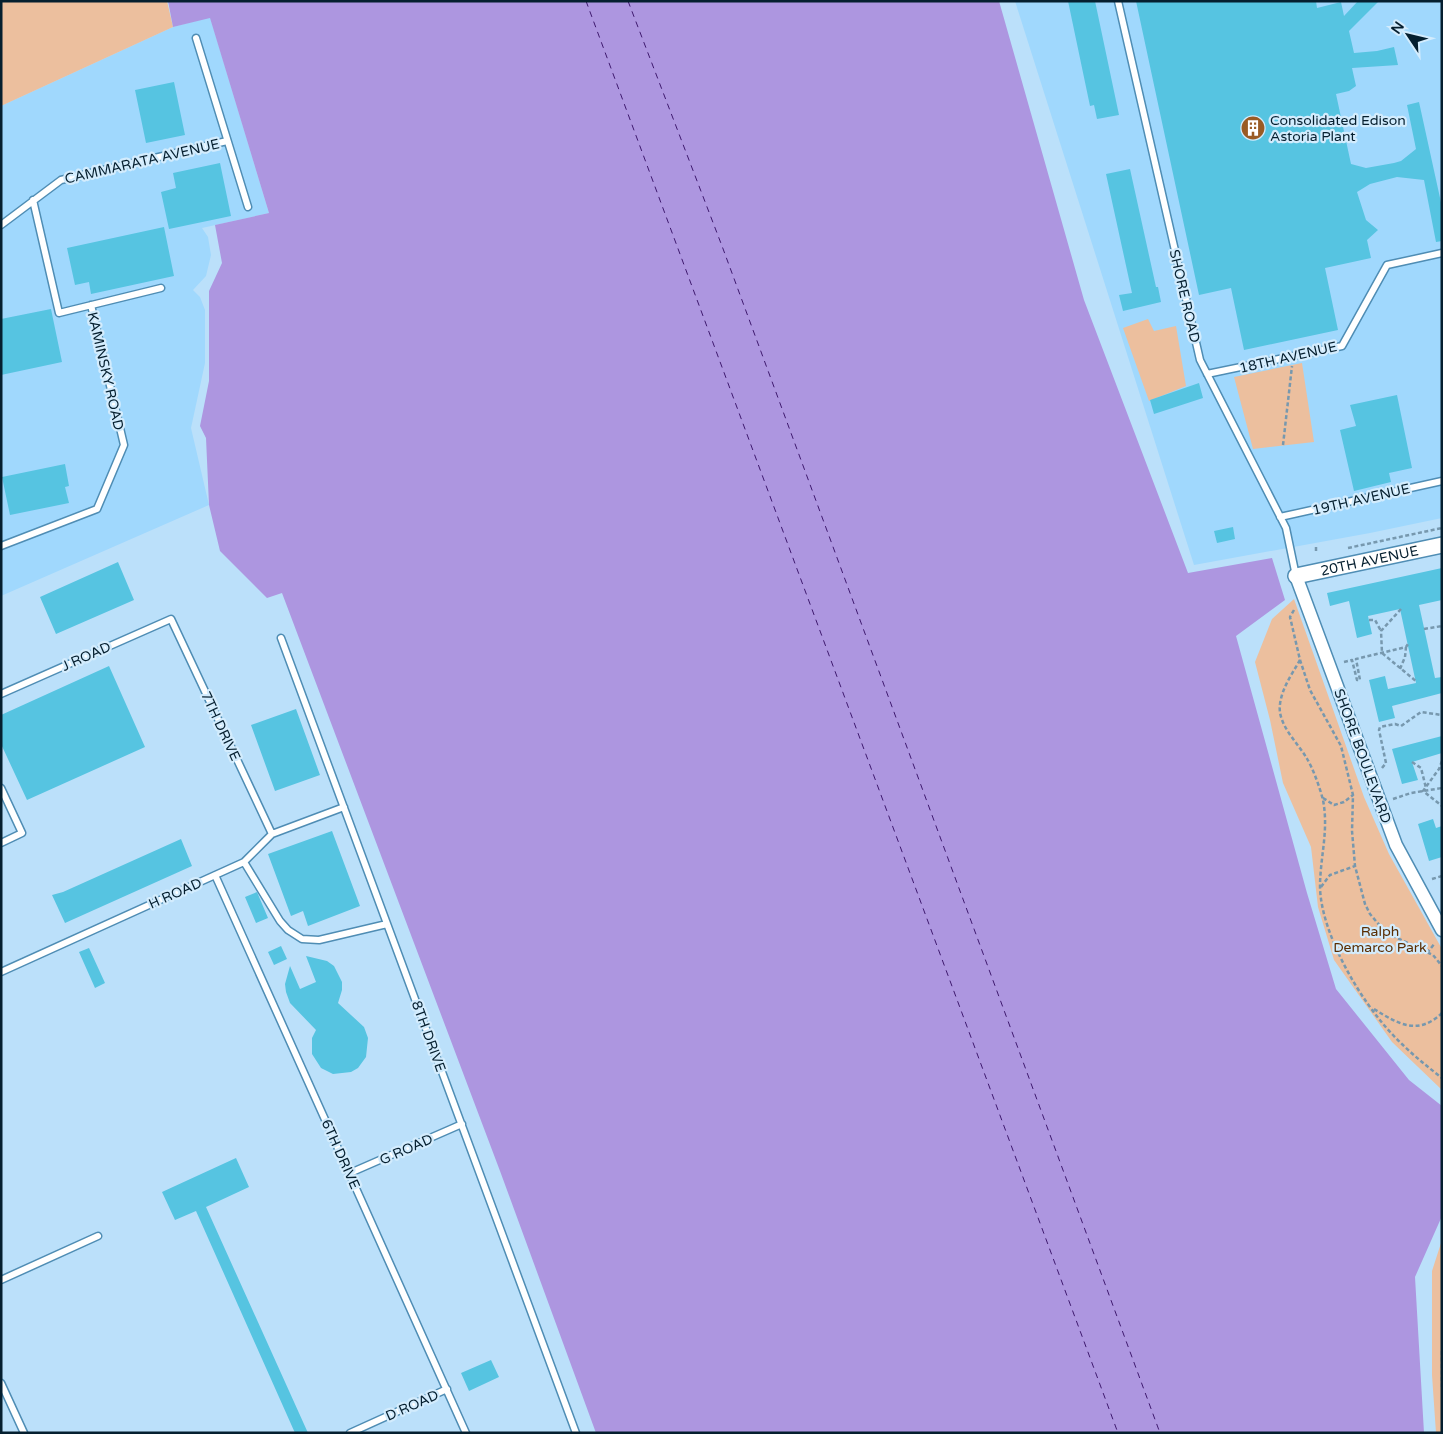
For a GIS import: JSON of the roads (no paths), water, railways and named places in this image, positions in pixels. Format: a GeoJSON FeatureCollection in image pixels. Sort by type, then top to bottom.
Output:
{"type":"FeatureCollection","features":[{"type":"Feature","properties":{"kind":"street","name":"20TH AVENUE"},"geometry":{"type":"LineString","coordinates":[[1296,576],[1442,545]]}},
{"type":"Feature","properties":{"kind":"street","name":"SHORE BOULEVARD"},"geometry":{"type":"LineString","coordinates":[[1296,576],[1396,845],[1442,930]]}},
{"type":"Feature","properties":{"kind":"lane","name":"SHORE ROAD"},"geometry":{"type":"LineString","coordinates":[[1118,1],[1200,360],[1286,528],[1296,576]]}},
{"type":"Feature","properties":{"kind":"lane"},"geometry":{"type":"LineString","coordinates":[[196,38],[248,207]]}},
{"type":"Feature","properties":{"kind":"lane","name":"CAMMARATA AVENUE"},"geometry":{"type":"LineString","coordinates":[[1,224],[61,180],[227,141]]}},
{"type":"Feature","properties":{"kind":"lane"},"geometry":{"type":"LineString","coordinates":[[34,200],[59,313],[161,288]]}},
{"type":"Feature","properties":{"kind":"lane","name":"18TH AVENUE"},"geometry":{"type":"LineString","coordinates":[[1207,374],[1342,346],[1387,265],[1442,253]]}},
{"type":"Feature","properties":{"kind":"lane","name":"KAMINSKY ROAD"},"geometry":{"type":"LineString","coordinates":[[1,546],[97,509],[124,445],[91,305]]}},
{"type":"Feature","properties":{"kind":"lane","name":"19TH AVENUE"},"geometry":{"type":"LineString","coordinates":[[1280,517],[1442,481]]}},
{"type":"Feature","properties":{"kind":"lane","name":"J ROAD"},"geometry":{"type":"LineString","coordinates":[[1,694],[171,619]]}},
{"type":"Feature","properties":{"kind":"lane","name":"7TH DRIVE"},"geometry":{"type":"LineString","coordinates":[[171,619],[272,834]]}},
{"type":"Feature","properties":{"kind":"lane","name":"8TH DRIVE"},"geometry":{"type":"LineString","coordinates":[[281,638],[576,1433]]}},
{"type":"Feature","properties":{"kind":"lane"},"geometry":{"type":"LineString","coordinates":[[1,788],[22,833],[1,843]]}},
{"type":"Feature","properties":{"kind":"lane","name":"H ROAD"},"geometry":{"type":"LineString","coordinates":[[1,972],[244,862],[272,834],[344,807]]}},
{"type":"Feature","properties":{"kind":"lane"},"geometry":{"type":"LineString","coordinates":[[244,862],[280,921],[288,930],[302,939],[319,940],[387,924]]}},
{"type":"Feature","properties":{"kind":"lane","name":"6TH DRIVE"},"geometry":{"type":"LineString","coordinates":[[215,875],[466,1433]]}},
{"type":"Feature","properties":{"kind":"lane","name":"G ROAD"},"geometry":{"type":"LineString","coordinates":[[350,1173],[462,1124]]}},
{"type":"Feature","properties":{"kind":"lane"},"geometry":{"type":"LineString","coordinates":[[1,1280],[98,1236]]}},
{"type":"Feature","properties":{"kind":"lane"},"geometry":{"type":"LineString","coordinates":[[1,1383],[24,1433]]}},
{"type":"Feature","properties":{"kind":"lane","name":"D ROAD"},"geometry":{"type":"LineString","coordinates":[[350,1433],[447,1389]]}},
{"type":"Feature","properties":{"kind":"place","name":"Consolidated Edison Astoria Plant"},"geometry":{"type":"Point","coordinates":[1253,128]}},
{"type":"Feature","properties":{"kind":"park label","name":"Ralph Demarco Park"},"geometry":{"type":"Point","coordinates":[1380,940]}}]}
